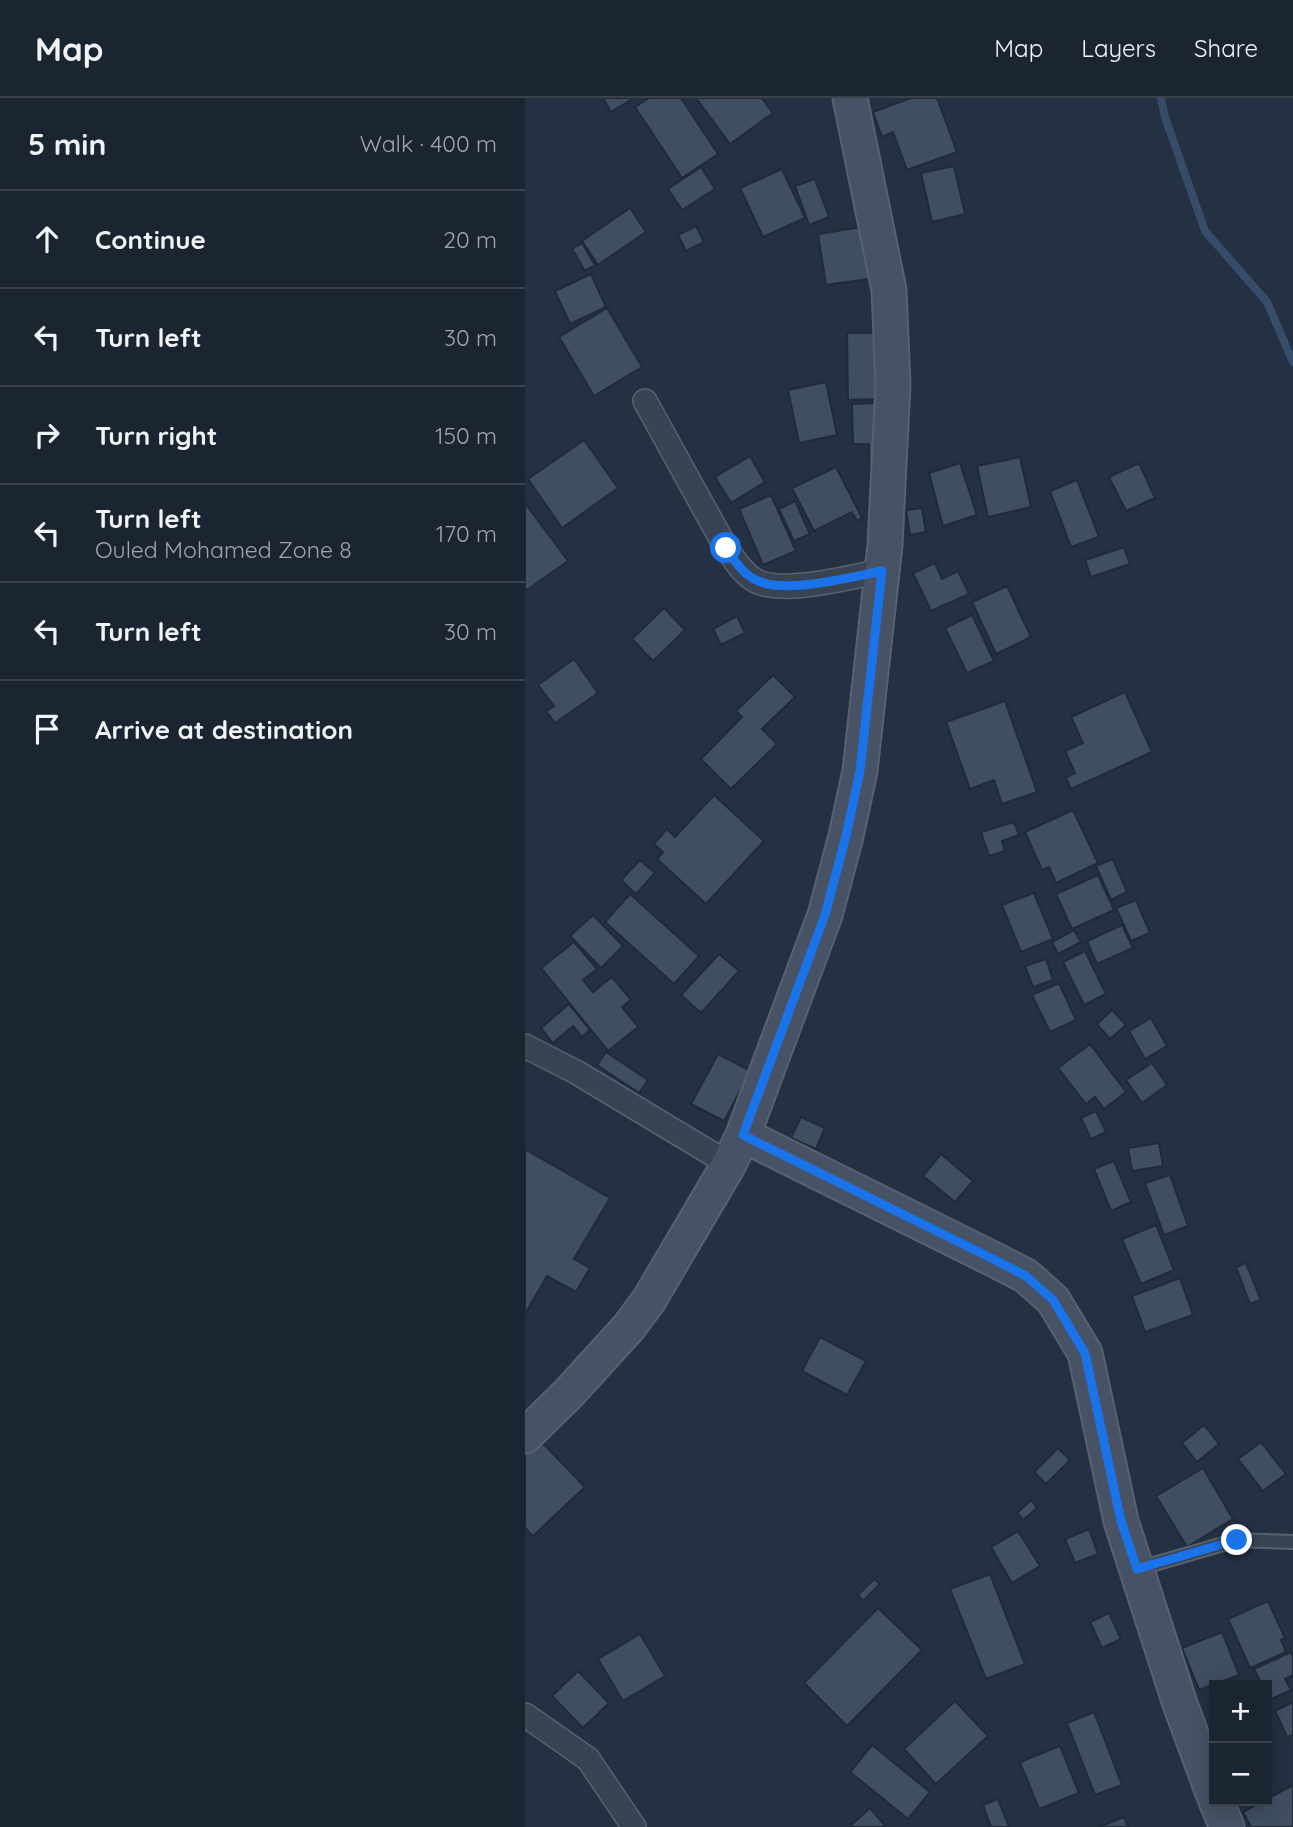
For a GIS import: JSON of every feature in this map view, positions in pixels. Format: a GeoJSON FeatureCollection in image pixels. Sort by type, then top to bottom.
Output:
{"type":"FeatureCollection","features":[{"type":"Feature","properties":{"kind":"main road"},"geometry":{"type":"LineString","coordinates":[[525,1436],[568,1394],[629,1327],[649,1300],[736,1150],[825,915],[846,836],[860,771],[882,571],[893,385],[889,290],[850,98]]}},
{"type":"Feature","properties":{"kind":"main road"},"geometry":{"type":"LineString","coordinates":[[736,1150],[993,1259],[1026,1276],[1053,1300],[1085,1353],[1121,1521],[1180,1704],[1209,1782]]}},
{"type":"Feature","properties":{"kind":"main road"},"geometry":{"type":"LineString","coordinates":[[1218,1806],[1227,1827]]}},
{"type":"Feature","properties":{"kind":"street"},"geometry":{"type":"LineString","coordinates":[[645,401],[726,548],[753,579],[776,586],[794,586],[882,571]]}},
{"type":"Feature","properties":{"kind":"street"},"geometry":{"type":"LineString","coordinates":[[525,1046],[736,1150]]}},
{"type":"Feature","properties":{"kind":"street"},"geometry":{"type":"LineString","coordinates":[[525,1715],[588,1759],[634,1827]]}},
{"type":"Feature","properties":{"kind":"lane"},"geometry":{"type":"LineString","coordinates":[[1137,1569],[1237,1540],[1293,1542]]}},
{"type":"Feature","properties":{"kind":"building"},"geometry":{"type":"Polygon","coordinates":[[[603,98],[634,98],[611,112],[603,98]]]}},
{"type":"Feature","properties":{"kind":"building"},"geometry":{"type":"Polygon","coordinates":[[[649,98],[681,98],[718,154],[682,178],[635,107],[649,98]]]}},
{"type":"Feature","properties":{"kind":"building"},"geometry":{"type":"Polygon","coordinates":[[[696,98],[762,98],[773,113],[730,144],[696,98]]]}},
{"type":"Feature","properties":{"kind":"building"},"geometry":{"type":"Polygon","coordinates":[[[911,98],[937,98],[957,152],[907,170],[893,132],[882,137],[873,112],[911,98]]]}},
{"type":"Feature","properties":{"kind":"building"},"geometry":{"type":"Polygon","coordinates":[[[954,166],[965,214],[932,222],[921,173],[954,166]]]}},
{"type":"Feature","properties":{"kind":"building"},"geometry":{"type":"Polygon","coordinates":[[[701,167],[715,189],[682,210],[668,189],[701,167]]]}},
{"type":"Feature","properties":{"kind":"building"},"geometry":{"type":"Polygon","coordinates":[[[782,169],[805,218],[763,237],[740,188],[782,169]]]}},
{"type":"Feature","properties":{"kind":"building"},"geometry":{"type":"Polygon","coordinates":[[[815,179],[829,217],[809,225],[795,186],[815,179]]]}},
{"type":"Feature","properties":{"kind":"building"},"geometry":{"type":"Polygon","coordinates":[[[630,208],[646,232],[598,265],[582,241],[630,208]]]}},
{"type":"Feature","properties":{"kind":"building"},"geometry":{"type":"Polygon","coordinates":[[[696,226],[704,242],[686,251],[678,235],[696,226]]]}},
{"type":"Feature","properties":{"kind":"building"},"geometry":{"type":"Polygon","coordinates":[[[867,226],[875,278],[826,285],[818,234],[867,226]]]}},
{"type":"Feature","properties":{"kind":"building"},"geometry":{"type":"Polygon","coordinates":[[[582,243],[595,265],[585,271],[572,249],[582,243]]]}},
{"type":"Feature","properties":{"kind":"building"},"geometry":{"type":"Polygon","coordinates":[[[591,274],[606,307],[570,324],[555,291],[591,274]]]}},
{"type":"Feature","properties":{"kind":"building"},"geometry":{"type":"Polygon","coordinates":[[[607,308],[642,367],[594,396],[559,337],[607,308]]]}},
{"type":"Feature","properties":{"kind":"building"},"geometry":{"type":"Polygon","coordinates":[[[847,333],[876,333],[878,399],[848,400],[847,333]]]}},
{"type":"Feature","properties":{"kind":"building"},"geometry":{"type":"Polygon","coordinates":[[[826,382],[837,435],[799,443],[788,390],[826,382]]]}},
{"type":"Feature","properties":{"kind":"building"},"geometry":{"type":"Polygon","coordinates":[[[875,403],[877,462],[869,462],[869,444],[853,444],[852,404],[875,403]]]}},
{"type":"Feature","properties":{"kind":"building"},"geometry":{"type":"Polygon","coordinates":[[[584,440],[618,488],[562,528],[528,479],[584,440]]]}},
{"type":"Feature","properties":{"kind":"building"},"geometry":{"type":"Polygon","coordinates":[[[750,456],[765,482],[731,503],[715,477],[750,456]]]}},
{"type":"Feature","properties":{"kind":"building"},"geometry":{"type":"Polygon","coordinates":[[[1020,457],[1031,507],[988,517],[977,466],[1020,457]]]}},
{"type":"Feature","properties":{"kind":"building"},"geometry":{"type":"Polygon","coordinates":[[[960,463],[977,515],[943,526],[929,473],[960,463]]]}},
{"type":"Feature","properties":{"kind":"building"},"geometry":{"type":"Polygon","coordinates":[[[1139,463],[1155,498],[1126,511],[1109,477],[1139,463]]]}},
{"type":"Feature","properties":{"kind":"building"},"geometry":{"type":"Polygon","coordinates":[[[836,467],[862,518],[857,521],[852,512],[814,531],[792,488],[836,467]]]}},
{"type":"Feature","properties":{"kind":"building"},"geometry":{"type":"Polygon","coordinates":[[[1077,480],[1099,537],[1071,547],[1050,491],[1077,480]]]}},
{"type":"Feature","properties":{"kind":"building"},"geometry":{"type":"Polygon","coordinates":[[[771,495],[796,551],[763,565],[739,509],[771,495]]]}},
{"type":"Feature","properties":{"kind":"building"},"geometry":{"type":"Polygon","coordinates":[[[795,501],[810,534],[794,541],[779,509],[795,501]]]}},
{"type":"Feature","properties":{"kind":"building"},"geometry":{"type":"Polygon","coordinates":[[[525,503],[568,561],[527,590],[525,587],[525,503]]]}},
{"type":"Feature","properties":{"kind":"building"},"geometry":{"type":"Polygon","coordinates":[[[922,508],[926,532],[910,535],[906,510],[922,508]]]}},
{"type":"Feature","properties":{"kind":"building"},"geometry":{"type":"Polygon","coordinates":[[[1124,547],[1130,564],[1091,577],[1085,560],[1124,547]]]}},
{"type":"Feature","properties":{"kind":"building"},"geometry":{"type":"Polygon","coordinates":[[[935,563],[942,579],[958,571],[969,594],[931,611],[913,573],[935,563]]]}},
{"type":"Feature","properties":{"kind":"building"},"geometry":{"type":"Polygon","coordinates":[[[1007,586],[1031,637],[996,654],[972,602],[1007,586]]]}},
{"type":"Feature","properties":{"kind":"building"},"geometry":{"type":"Polygon","coordinates":[[[664,608],[685,630],[653,661],[632,639],[664,608]]]}},
{"type":"Feature","properties":{"kind":"building"},"geometry":{"type":"Polygon","coordinates":[[[972,615],[994,661],[967,673],[945,628],[972,615]]]}},
{"type":"Feature","properties":{"kind":"building"},"geometry":{"type":"Polygon","coordinates":[[[737,616],[745,633],[721,645],[713,629],[737,616]]]}},
{"type":"Feature","properties":{"kind":"building"},"geometry":{"type":"Polygon","coordinates":[[[574,659],[598,693],[555,723],[546,711],[554,706],[538,685],[574,659]]]}},
{"type":"Feature","properties":{"kind":"building"},"geometry":{"type":"Polygon","coordinates":[[[773,675],[795,697],[762,729],[777,744],[731,789],[701,759],[742,717],[736,711],[773,675]]]}},
{"type":"Feature","properties":{"kind":"building"},"geometry":{"type":"Polygon","coordinates":[[[1125,692],[1152,752],[1071,789],[1066,778],[1075,773],[1065,751],[1083,743],[1071,717],[1125,692]]]}},
{"type":"Feature","properties":{"kind":"building"},"geometry":{"type":"Polygon","coordinates":[[[1005,701],[1037,792],[1002,804],[994,780],[970,789],[946,722],[1005,701]]]}},
{"type":"Feature","properties":{"kind":"building"},"geometry":{"type":"Polygon","coordinates":[[[714,795],[764,841],[706,904],[657,859],[663,852],[654,844],[667,829],[675,837],[714,795]]]}},
{"type":"Feature","properties":{"kind":"building"},"geometry":{"type":"Polygon","coordinates":[[[1073,810],[1098,863],[1056,883],[1049,867],[1042,870],[1025,832],[1073,810]]]}},
{"type":"Feature","properties":{"kind":"building"},"geometry":{"type":"Polygon","coordinates":[[[1014,822],[1019,835],[1002,841],[1005,851],[989,856],[981,832],[1014,822]]]}},
{"type":"Feature","properties":{"kind":"building"},"geometry":{"type":"Polygon","coordinates":[[[1113,859],[1127,892],[1111,900],[1096,866],[1113,859]]]}},
{"type":"Feature","properties":{"kind":"building"},"geometry":{"type":"Polygon","coordinates":[[[640,860],[655,873],[636,894],[621,880],[640,860]]]}},
{"type":"Feature","properties":{"kind":"building"},"geometry":{"type":"Polygon","coordinates":[[[1098,875],[1114,910],[1072,929],[1056,894],[1098,875]]]}},
{"type":"Feature","properties":{"kind":"building"},"geometry":{"type":"Polygon","coordinates":[[[1034,893],[1053,939],[1021,952],[1002,905],[1034,893]]]}},
{"type":"Feature","properties":{"kind":"building"},"geometry":{"type":"Polygon","coordinates":[[[630,894],[699,956],[674,984],[605,922],[630,894]]]}},
{"type":"Feature","properties":{"kind":"building"},"geometry":{"type":"Polygon","coordinates":[[[1136,900],[1150,933],[1131,941],[1116,908],[1136,900]]]}},
{"type":"Feature","properties":{"kind":"building"},"geometry":{"type":"Polygon","coordinates":[[[593,915],[623,946],[601,968],[570,936],[593,915]]]}},
{"type":"Feature","properties":{"kind":"building"},"geometry":{"type":"Polygon","coordinates":[[[1122,925],[1133,948],[1097,964],[1087,941],[1122,925]]]}},
{"type":"Feature","properties":{"kind":"building"},"geometry":{"type":"Polygon","coordinates":[[[1074,930],[1081,942],[1058,954],[1052,942],[1074,930]]]}},
{"type":"Feature","properties":{"kind":"building"},"geometry":{"type":"Polygon","coordinates":[[[574,942],[597,969],[583,980],[593,992],[612,977],[631,1000],[622,1007],[638,1027],[608,1051],[541,968],[574,942]]]}},
{"type":"Feature","properties":{"kind":"building"},"geometry":{"type":"Polygon","coordinates":[[[1085,951],[1106,994],[1084,1005],[1063,962],[1085,951]]]}},
{"type":"Feature","properties":{"kind":"building"},"geometry":{"type":"Polygon","coordinates":[[[719,954],[739,971],[701,1013],[681,995],[719,954]]]}},
{"type":"Feature","properties":{"kind":"building"},"geometry":{"type":"Polygon","coordinates":[[[1046,959],[1053,980],[1033,987],[1025,966],[1046,959]]]}},
{"type":"Feature","properties":{"kind":"building"},"geometry":{"type":"Polygon","coordinates":[[[1059,983],[1076,1020],[1050,1032],[1032,995],[1059,983]]]}},
{"type":"Feature","properties":{"kind":"building"},"geometry":{"type":"Polygon","coordinates":[[[569,1004],[590,1030],[582,1037],[573,1026],[553,1043],[541,1028],[569,1004]]]}},
{"type":"Feature","properties":{"kind":"building"},"geometry":{"type":"Polygon","coordinates":[[[1112,1010],[1126,1025],[1110,1039],[1097,1024],[1112,1010]]]}},
{"type":"Feature","properties":{"kind":"building"},"geometry":{"type":"Polygon","coordinates":[[[1151,1018],[1167,1046],[1145,1059],[1129,1031],[1151,1018]]]}},
{"type":"Feature","properties":{"kind":"building"},"geometry":{"type":"Polygon","coordinates":[[[1090,1044],[1126,1092],[1104,1109],[1095,1097],[1086,1104],[1058,1068],[1090,1044]]]}},
{"type":"Feature","properties":{"kind":"building"},"geometry":{"type":"Polygon","coordinates":[[[606,1052],[648,1080],[639,1093],[597,1065],[606,1052]]]}},
{"type":"Feature","properties":{"kind":"building"},"geometry":{"type":"Polygon","coordinates":[[[718,1054],[751,1071],[724,1121],[691,1104],[718,1054]]]}},
{"type":"Feature","properties":{"kind":"building"},"geometry":{"type":"Polygon","coordinates":[[[1152,1063],[1167,1085],[1142,1103],[1126,1080],[1152,1063]]]}},
{"type":"Feature","properties":{"kind":"building"},"geometry":{"type":"Polygon","coordinates":[[[1096,1111],[1106,1132],[1091,1139],[1081,1118],[1096,1111]]]}},
{"type":"Feature","properties":{"kind":"building"},"geometry":{"type":"Polygon","coordinates":[[[801,1117],[825,1128],[816,1149],[791,1138],[801,1117]]]}},
{"type":"Feature","properties":{"kind":"building"},"geometry":{"type":"Polygon","coordinates":[[[1159,1143],[1163,1166],[1132,1171],[1128,1148],[1159,1143]]]}},
{"type":"Feature","properties":{"kind":"building"},"geometry":{"type":"Polygon","coordinates":[[[525,1149],[610,1198],[574,1259],[590,1268],[576,1292],[547,1276],[525,1314],[525,1149]]]}},
{"type":"Feature","properties":{"kind":"building"},"geometry":{"type":"Polygon","coordinates":[[[941,1154],[973,1181],[955,1202],[923,1176],[941,1154]]]}},
{"type":"Feature","properties":{"kind":"building"},"geometry":{"type":"Polygon","coordinates":[[[1114,1161],[1131,1202],[1111,1211],[1094,1169],[1114,1161]]]}},
{"type":"Feature","properties":{"kind":"building"},"geometry":{"type":"Polygon","coordinates":[[[1170,1175],[1188,1226],[1164,1235],[1145,1183],[1170,1175]]]}},
{"type":"Feature","properties":{"kind":"building"},"geometry":{"type":"Polygon","coordinates":[[[1156,1225],[1174,1270],[1141,1284],[1122,1239],[1156,1225]]]}},
{"type":"Feature","properties":{"kind":"building"},"geometry":{"type":"Polygon","coordinates":[[[1246,1263],[1261,1300],[1250,1304],[1236,1267],[1246,1263]]]}},
{"type":"Feature","properties":{"kind":"building"},"geometry":{"type":"Polygon","coordinates":[[[1180,1278],[1193,1315],[1145,1332],[1132,1296],[1180,1278]]]}},
{"type":"Feature","properties":{"kind":"building"},"geometry":{"type":"Polygon","coordinates":[[[820,1337],[866,1361],[847,1395],[802,1371],[820,1337]]]}},
{"type":"Feature","properties":{"kind":"building"},"geometry":{"type":"Polygon","coordinates":[[[1204,1425],[1219,1444],[1197,1462],[1182,1443],[1204,1425]]]}},
{"type":"Feature","properties":{"kind":"building"},"geometry":{"type":"Polygon","coordinates":[[[536,1436],[585,1487],[533,1536],[525,1528],[525,1447],[536,1436]]]}},
{"type":"Feature","properties":{"kind":"building"},"geometry":{"type":"Polygon","coordinates":[[[1261,1442],[1286,1474],[1263,1491],[1238,1459],[1261,1442]]]}},
{"type":"Feature","properties":{"kind":"building"},"geometry":{"type":"Polygon","coordinates":[[[1058,1448],[1070,1460],[1046,1484],[1034,1472],[1058,1448]]]}},
{"type":"Feature","properties":{"kind":"building"},"geometry":{"type":"Polygon","coordinates":[[[1203,1468],[1233,1519],[1187,1547],[1156,1496],[1203,1468]]]}},
{"type":"Feature","properties":{"kind":"building"},"geometry":{"type":"Polygon","coordinates":[[[1031,1500],[1037,1508],[1023,1520],[1017,1513],[1031,1500]]]}},
{"type":"Feature","properties":{"kind":"building"},"geometry":{"type":"Polygon","coordinates":[[[1089,1529],[1098,1554],[1075,1563],[1065,1539],[1089,1529]]]}},
{"type":"Feature","properties":{"kind":"building"},"geometry":{"type":"Polygon","coordinates":[[[1018,1531],[1040,1566],[1012,1583],[991,1547],[1018,1531]]]}},
{"type":"Feature","properties":{"kind":"building"},"geometry":{"type":"Polygon","coordinates":[[[990,1574],[1025,1664],[986,1679],[950,1589],[990,1574]]]}},
{"type":"Feature","properties":{"kind":"building"},"geometry":{"type":"Polygon","coordinates":[[[874,1579],[880,1584],[863,1601],[858,1595],[874,1579]]]}},
{"type":"Feature","properties":{"kind":"building"},"geometry":{"type":"Polygon","coordinates":[[[1268,1601],[1285,1638],[1281,1640],[1286,1652],[1250,1668],[1228,1619],[1268,1601]]]}},
{"type":"Feature","properties":{"kind":"building"},"geometry":{"type":"Polygon","coordinates":[[[878,1608],[922,1650],[847,1726],[804,1683],[878,1608]]]}},
{"type":"Feature","properties":{"kind":"building"},"geometry":{"type":"Polygon","coordinates":[[[1109,1613],[1121,1639],[1102,1648],[1090,1622],[1109,1613]]]}},
{"type":"Feature","properties":{"kind":"building"},"geometry":{"type":"Polygon","coordinates":[[[1222,1632],[1239,1675],[1226,1680],[1209,1680],[1209,1686],[1199,1690],[1182,1648],[1222,1632]]]}},
{"type":"Feature","properties":{"kind":"building"},"geometry":{"type":"Polygon","coordinates":[[[640,1634],[665,1676],[623,1701],[598,1659],[640,1634]]]}},
{"type":"Feature","properties":{"kind":"building"},"geometry":{"type":"Polygon","coordinates":[[[1291,1652],[1293,1675],[1285,1679],[1291,1690],[1272,1699],[1272,1680],[1260,1680],[1254,1669],[1291,1652]]]}},
{"type":"Feature","properties":{"kind":"building"},"geometry":{"type":"Polygon","coordinates":[[[578,1671],[609,1703],[583,1728],[552,1696],[578,1671]]]}},
{"type":"Feature","properties":{"kind":"building"},"geometry":{"type":"Polygon","coordinates":[[[955,1701],[988,1736],[936,1784],[904,1749],[955,1701]]]}},
{"type":"Feature","properties":{"kind":"building"},"geometry":{"type":"Polygon","coordinates":[[[1293,1702],[1293,1735],[1287,1737],[1275,1711],[1293,1702]]]}},
{"type":"Feature","properties":{"kind":"building"},"geometry":{"type":"Polygon","coordinates":[[[1094,1712],[1122,1785],[1095,1795],[1067,1723],[1094,1712]]]}},
{"type":"Feature","properties":{"kind":"building"},"geometry":{"type":"Polygon","coordinates":[[[872,1745],[930,1792],[908,1819],[850,1772],[872,1745]]]}},
{"type":"Feature","properties":{"kind":"building"},"geometry":{"type":"Polygon","coordinates":[[[1060,1746],[1079,1793],[1039,1809],[1020,1762],[1060,1746]]]}},
{"type":"Feature","properties":{"kind":"building"},"geometry":{"type":"Polygon","coordinates":[[[1293,1785],[1293,1827],[1251,1827],[1243,1812],[1254,1806],[1272,1806],[1272,1796],[1293,1785]]]}},
{"type":"Feature","properties":{"kind":"building"},"geometry":{"type":"Polygon","coordinates":[[[998,1799],[1009,1827],[991,1827],[983,1805],[998,1799]]]}},
{"type":"Feature","properties":{"kind":"building"},"geometry":{"type":"Polygon","coordinates":[[[870,1808],[886,1827],[849,1827],[870,1808]]]}},
{"type":"Feature","properties":{"kind":"building"},"geometry":{"type":"Polygon","coordinates":[[[1124,1817],[1128,1827],[1099,1827],[1124,1817]]]}},
{"type":"Feature","properties":{"kind":"waterway"},"geometry":{"type":"LineString","coordinates":[[1161,98],[1165,117],[1205,231],[1267,302],[1293,362]]}},
{"type":"Feature","properties":{"kind":"route"},"geometry":{"type":"LineString","coordinates":[[726,548],[753,579],[776,586],[794,586],[882,571],[860,771],[846,836],[825,915],[743,1135],[1026,1276],[1053,1300],[1085,1353],[1121,1521],[1137,1569],[1237,1540]]}}]}
